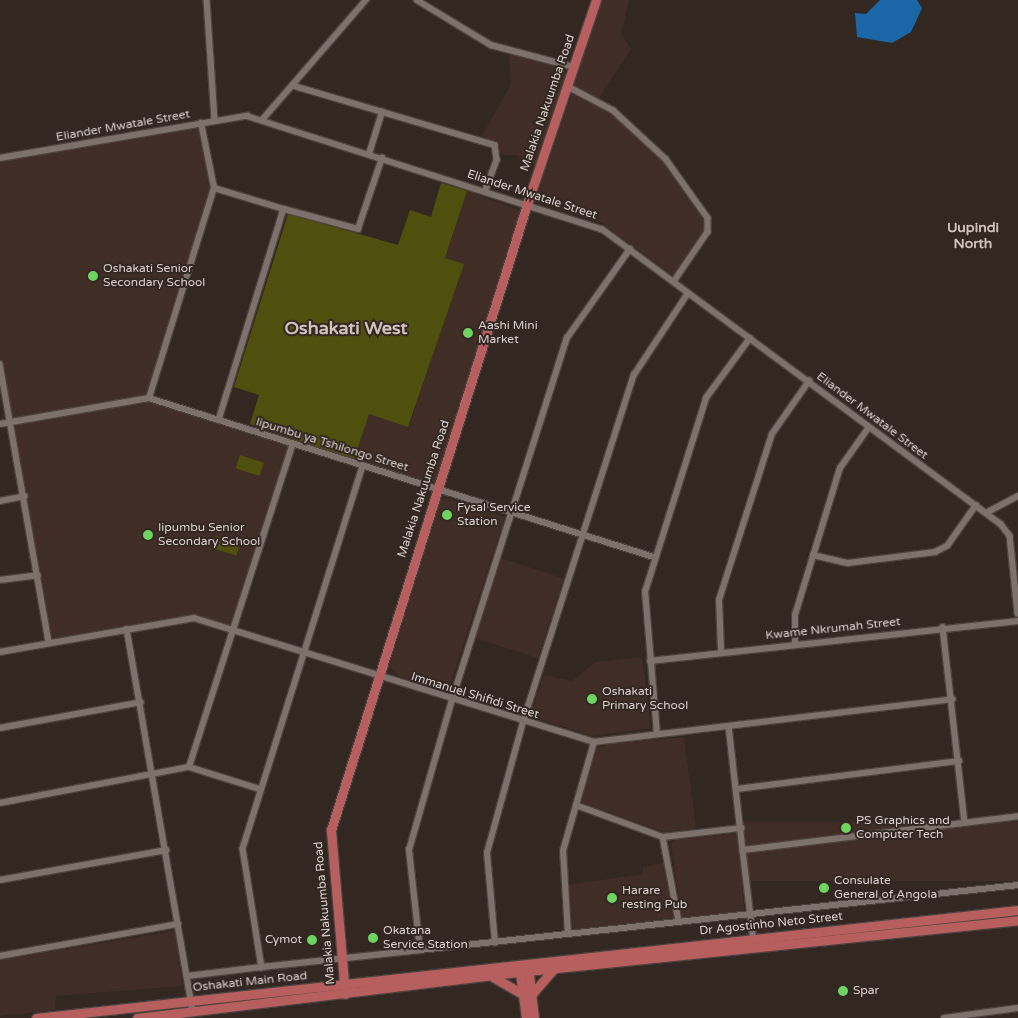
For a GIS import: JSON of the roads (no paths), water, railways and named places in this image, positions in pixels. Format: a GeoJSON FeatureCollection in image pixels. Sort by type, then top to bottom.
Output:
{"type":"FeatureCollection","features":[{"type":"Feature","properties":{"kind":"main road","name":"Malakia Nakuumba Road"},"geometry":{"type":"LineString","coordinates":[[345,994],[331,830],[527,204],[596,0]]}},
{"type":"Feature","properties":{"kind":"main road","name":"Dr Agostinho Neto Street"},"geometry":{"type":"LineString","coordinates":[[523,961],[754,939],[1018,910]]}},
{"type":"Feature","properties":{"kind":"main road","name":"Dr Agostinho Neto Street"},"geometry":{"type":"LineString","coordinates":[[524,972],[755,950],[1018,920]]}},
{"type":"Feature","properties":{"kind":"main road"},"geometry":{"type":"LineString","coordinates":[[523,961],[527,995],[534,1018]]}},
{"type":"Feature","properties":{"kind":"main road","name":"Oshakati Main Road"},"geometry":{"type":"LineString","coordinates":[[36,1018],[94,1015],[191,1001],[523,961]]}},
{"type":"Feature","properties":{"kind":"main road"},"geometry":{"type":"LineString","coordinates":[[526,1018],[527,995],[542,977],[553,970]]}},
{"type":"Feature","properties":{"kind":"main road","name":"Oshakati Main Road"},"geometry":{"type":"LineString","coordinates":[[137,1018],[524,972]]}},
{"type":"Feature","properties":{"kind":"main road"},"geometry":{"type":"LineString","coordinates":[[491,976],[527,995]]}},
{"type":"Feature","properties":{"kind":"street"},"geometry":{"type":"LineString","coordinates":[[207,0],[215,121]]}},
{"type":"Feature","properties":{"kind":"street"},"geometry":{"type":"LineString","coordinates":[[262,120],[294,86],[366,0]]}},
{"type":"Feature","properties":{"kind":"street"},"geometry":{"type":"LineString","coordinates":[[417,0],[491,44],[574,67]]}},
{"type":"Feature","properties":{"kind":"street"},"geometry":{"type":"LineString","coordinates":[[294,86],[495,145],[497,160],[486,191]]}},
{"type":"Feature","properties":{"kind":"street"},"geometry":{"type":"LineString","coordinates":[[567,86],[612,110],[666,159],[708,218],[708,232],[674,282]]}},
{"type":"Feature","properties":{"kind":"street"},"geometry":{"type":"LineString","coordinates":[[369,154],[382,112]]}},
{"type":"Feature","properties":{"kind":"street","name":"Eliander Mwatale Street"},"geometry":{"type":"LineString","coordinates":[[0,158],[247,116],[602,229],[986,513],[1010,536],[1018,614]]}},
{"type":"Feature","properties":{"kind":"street"},"geometry":{"type":"LineString","coordinates":[[149,398],[214,188],[201,123]]}},
{"type":"Feature","properties":{"kind":"street"},"geometry":{"type":"LineString","coordinates":[[214,188],[358,229],[382,158]]}},
{"type":"Feature","properties":{"kind":"street"},"geometry":{"type":"LineString","coordinates":[[219,420],[284,209]]}},
{"type":"Feature","properties":{"kind":"street"},"geometry":{"type":"LineString","coordinates":[[420,950],[408,850],[452,700],[572,327],[630,249]]}},
{"type":"Feature","properties":{"kind":"street"},"geometry":{"type":"LineString","coordinates":[[495,943],[487,854],[522,722],[638,363],[688,293]]}},
{"type":"Feature","properties":{"kind":"street"},"geometry":{"type":"LineString","coordinates":[[657,734],[643,600],[654,557],[706,398],[750,338]]}},
{"type":"Feature","properties":{"kind":"street"},"geometry":{"type":"LineString","coordinates":[[0,364],[25,496],[48,643]]}},
{"type":"Feature","properties":{"kind":"street"},"geometry":{"type":"LineString","coordinates":[[721,651],[719,600],[772,434],[809,381]]}},
{"type":"Feature","properties":{"kind":"street","name":"Iipumbu ya Tshilongo Street"},"geometry":{"type":"LineString","coordinates":[[0,424],[149,398],[654,557]]}},
{"type":"Feature","properties":{"kind":"street"},"geometry":{"type":"LineString","coordinates":[[795,643],[795,615],[840,468],[869,427]]}},
{"type":"Feature","properties":{"kind":"street"},"geometry":{"type":"LineString","coordinates":[[189,767],[293,444]]}},
{"type":"Feature","properties":{"kind":"street"},"geometry":{"type":"LineString","coordinates":[[262,967],[242,855],[260,789],[363,466]]}},
{"type":"Feature","properties":{"kind":"street"},"geometry":{"type":"LineString","coordinates":[[0,501],[25,496]]}},
{"type":"Feature","properties":{"kind":"street"},"geometry":{"type":"LineString","coordinates":[[986,513],[1018,496]]}},
{"type":"Feature","properties":{"kind":"street"},"geometry":{"type":"LineString","coordinates":[[813,555],[848,563],[934,552],[947,546],[976,505]]}},
{"type":"Feature","properties":{"kind":"street"},"geometry":{"type":"LineString","coordinates":[[0,580],[38,575]]}},
{"type":"Feature","properties":{"kind":"street","name":"Immanuel Shifidi Street"},"geometry":{"type":"LineString","coordinates":[[0,652],[194,618],[522,722],[594,742],[952,699]]}},
{"type":"Feature","properties":{"kind":"street","name":"Kwame Nkrumah Street"},"geometry":{"type":"LineString","coordinates":[[650,660],[943,626],[1018,621]]}},
{"type":"Feature","properties":{"kind":"street"},"geometry":{"type":"LineString","coordinates":[[943,626],[966,823]]}},
{"type":"Feature","properties":{"kind":"street"},"geometry":{"type":"LineString","coordinates":[[127,630],[154,776],[193,1012]]}},
{"type":"Feature","properties":{"kind":"street"},"geometry":{"type":"LineString","coordinates":[[0,728],[141,702]]}},
{"type":"Feature","properties":{"kind":"street"},"geometry":{"type":"LineString","coordinates":[[729,726],[755,950]]}},
{"type":"Feature","properties":{"kind":"street"},"geometry":{"type":"LineString","coordinates":[[568,934],[562,858],[594,742]]}},
{"type":"Feature","properties":{"kind":"street"},"geometry":{"type":"LineString","coordinates":[[737,789],[959,761]]}},
{"type":"Feature","properties":{"kind":"street"},"geometry":{"type":"LineString","coordinates":[[0,803],[154,776],[189,767],[260,789]]}},
{"type":"Feature","properties":{"kind":"street"},"geometry":{"type":"LineString","coordinates":[[576,805],[663,837],[741,828]]}},
{"type":"Feature","properties":{"kind":"street"},"geometry":{"type":"LineString","coordinates":[[743,850],[1018,816]]}},
{"type":"Feature","properties":{"kind":"street"},"geometry":{"type":"LineString","coordinates":[[663,837],[679,922]]}},
{"type":"Feature","properties":{"kind":"street"},"geometry":{"type":"LineString","coordinates":[[0,880],[166,850]]}},
{"type":"Feature","properties":{"kind":"street"},"geometry":{"type":"LineString","coordinates":[[188,976],[1018,885]]}},
{"type":"Feature","properties":{"kind":"street"},"geometry":{"type":"LineString","coordinates":[[0,956],[178,924]]}},
{"type":"Feature","properties":{"kind":"street"},"geometry":{"type":"LineString","coordinates":[[944,1018],[1018,1008]]}},
{"type":"Feature","properties":{"kind":"water"},"geometry":{"type":"Polygon","coordinates":[[[880,0],[917,0],[922,8],[911,32],[892,43],[857,37],[855,13],[866,14],[880,0]]]}},
{"type":"Feature","properties":{"kind":"place","name":"Oshakati Senior Secondary School"},"geometry":{"type":"Point","coordinates":[93,276]}},
{"type":"Feature","properties":{"kind":"place","name":"Aashi Mini Market"},"geometry":{"type":"Point","coordinates":[468,333]}},
{"type":"Feature","properties":{"kind":"place","name":"Fysal Service Station"},"geometry":{"type":"Point","coordinates":[447,515]}},
{"type":"Feature","properties":{"kind":"place","name":"Iipumbu Senior Secondary School"},"geometry":{"type":"Point","coordinates":[148,535]}},
{"type":"Feature","properties":{"kind":"place","name":"Oshakati Primary School"},"geometry":{"type":"Point","coordinates":[592,699]}},
{"type":"Feature","properties":{"kind":"place","name":"PS Graphics and Computer Tech"},"geometry":{"type":"Point","coordinates":[846,828]}},
{"type":"Feature","properties":{"kind":"place","name":"Consulate General of Angola"},"geometry":{"type":"Point","coordinates":[824,888]}},
{"type":"Feature","properties":{"kind":"place","name":"Harare resting Pub"},"geometry":{"type":"Point","coordinates":[612,898]}},
{"type":"Feature","properties":{"kind":"place","name":"Okatana Service Station"},"geometry":{"type":"Point","coordinates":[373,938]}},
{"type":"Feature","properties":{"kind":"place","name":"Cymot"},"geometry":{"type":"Point","coordinates":[312,940]}},
{"type":"Feature","properties":{"kind":"place","name":"Spar"},"geometry":{"type":"Point","coordinates":[843,991]}},
{"type":"Feature","properties":{"kind":"district","name":"Uupindi North"},"geometry":{"type":"Point","coordinates":[973,236]}},
{"type":"Feature","properties":{"kind":"district","name":"Oshakati West"},"geometry":{"type":"Point","coordinates":[346,328]}}]}
